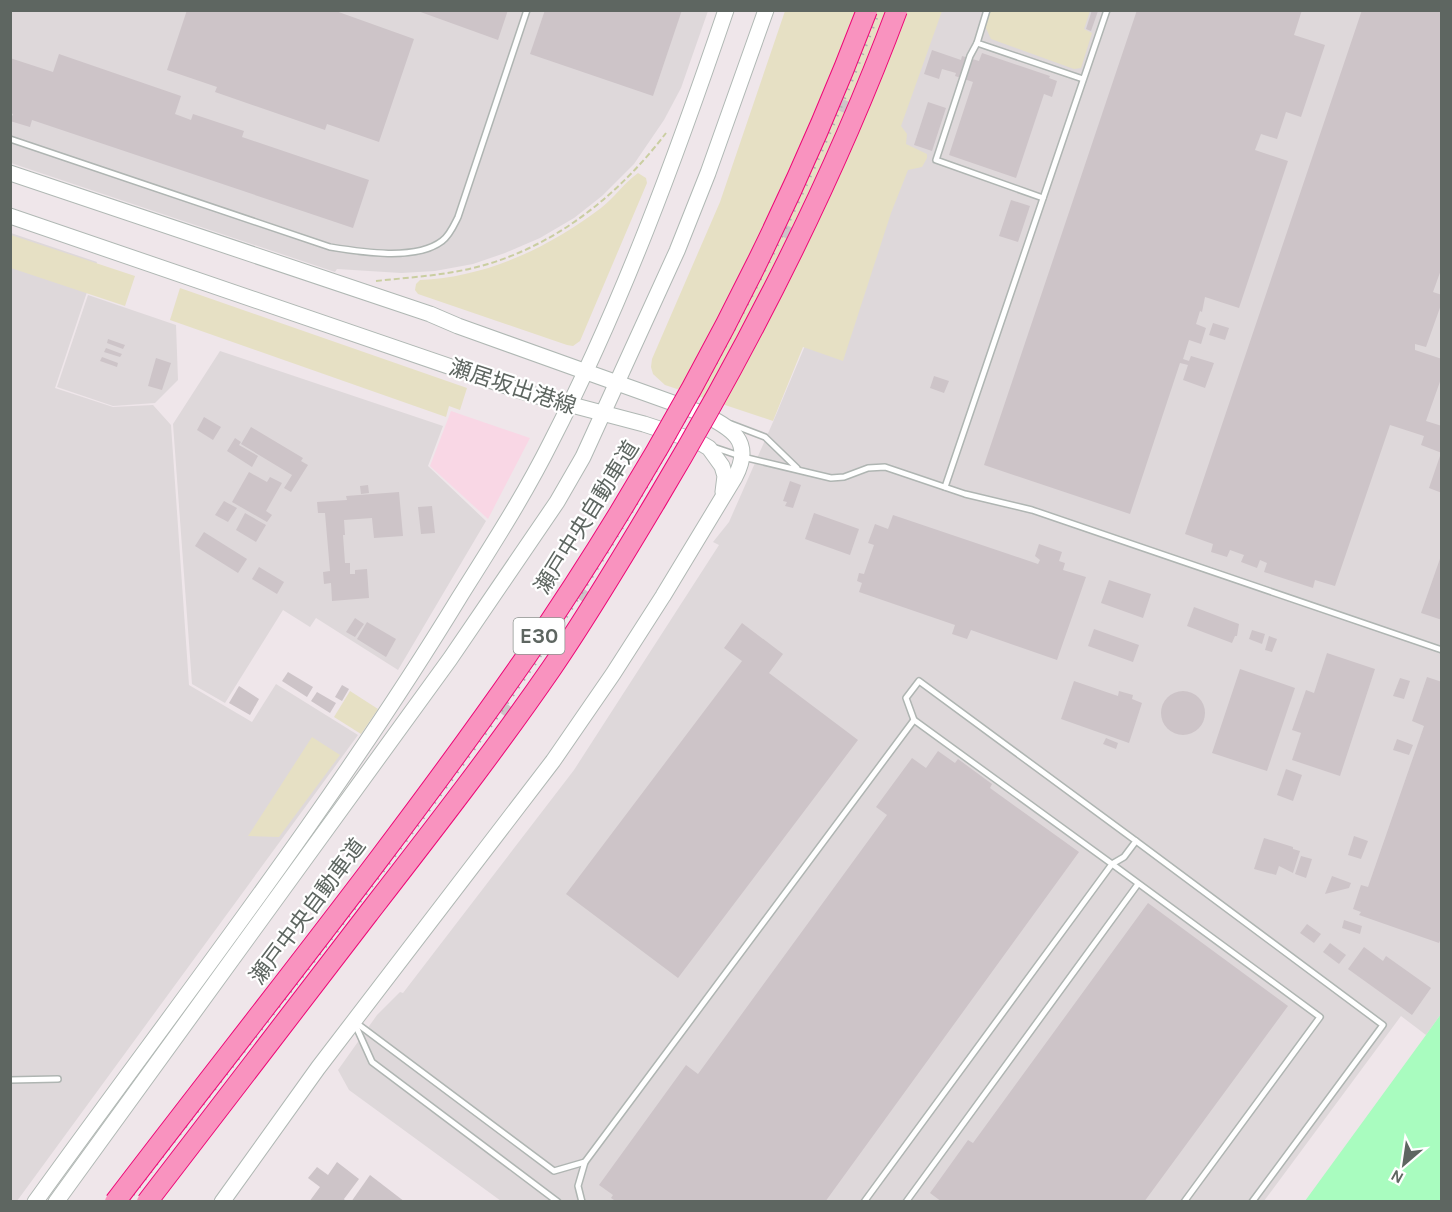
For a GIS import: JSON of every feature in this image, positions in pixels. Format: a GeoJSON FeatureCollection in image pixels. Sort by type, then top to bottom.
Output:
{"type":"FeatureCollection","features":[{"type":"Feature","properties":{"kind":"highway","name":"瀬戸中央自動車道"},"geometry":{"type":"LineString","coordinates":[[115,1202],[456,754],[527,655],[595,552],[660,443],[764,250],[814,139],[867,10]]}},
{"type":"Feature","properties":{"kind":"highway","name":"E30"},"geometry":{"type":"LineString","coordinates":[[147,1202],[478,770],[551,669],[617,566],[730,373],[790,257],[841,148],[897,10]]}},
{"type":"Feature","properties":{"kind":"street","name":"瀬居坂出港線"},"geometry":{"type":"LineString","coordinates":[[10,172],[430,314],[585,371],[642,242],[674,159],[726,10]]}},
{"type":"Feature","properties":{"kind":"street","name":"瀬居坂出港線"},"geometry":{"type":"LineString","coordinates":[[10,216],[530,394],[604,414],[682,240],[766,10]]}},
{"type":"Feature","properties":{"kind":"street"},"geometry":{"type":"LineString","coordinates":[[35,1202],[331,795],[384,718],[528,485],[585,371],[701,412],[731,429],[738,438],[743,457],[741,466],[620,664],[553,760],[354,1021],[222,1202]]}},
{"type":"Feature","properties":{"kind":"street"},"geometry":{"type":"LineString","coordinates":[[56,1202],[496,595],[562,493],[604,414],[645,424],[699,442],[709,448],[722,466],[725,486],[721,499]]}},
{"type":"Feature","properties":{"kind":"lane"},"geometry":{"type":"LineString","coordinates":[[10,140],[330,247],[374,252],[415,252],[443,240],[458,217],[527,10]]}},
{"type":"Feature","properties":{"kind":"lane"},"geometry":{"type":"LineString","coordinates":[[987,10],[936,160],[1043,198]]}},
{"type":"Feature","properties":{"kind":"lane"},"geometry":{"type":"LineString","coordinates":[[945,487],[1107,10]]}},
{"type":"Feature","properties":{"kind":"lane"},"geometry":{"type":"LineString","coordinates":[[977,43],[1083,79]]}},
{"type":"Feature","properties":{"kind":"lane"},"geometry":{"type":"LineString","coordinates":[[701,412],[765,437],[798,470]]}},
{"type":"Feature","properties":{"kind":"lane"},"geometry":{"type":"LineString","coordinates":[[699,442],[743,457],[815,476],[844,477],[868,468],[885,467],[965,494],[1032,510],[1442,650]]}},
{"type":"Feature","properties":{"kind":"lane"},"geometry":{"type":"LineString","coordinates":[[1184,1202],[1320,1017],[914,720],[906,698],[919,681],[1383,1025],[1252,1202]]}},
{"type":"Feature","properties":{"kind":"lane"},"geometry":{"type":"LineString","coordinates":[[582,1202],[578,1186],[585,1162],[914,720]]}},
{"type":"Feature","properties":{"kind":"lane"},"geometry":{"type":"LineString","coordinates":[[864,1202],[1112,864],[1124,856],[1136,842]]}},
{"type":"Feature","properties":{"kind":"lane"},"geometry":{"type":"LineString","coordinates":[[906,1202],[1138,884]]}},
{"type":"Feature","properties":{"kind":"lane"},"geometry":{"type":"LineString","coordinates":[[354,1021],[554,1171],[585,1162]]}},
{"type":"Feature","properties":{"kind":"lane"},"geometry":{"type":"LineString","coordinates":[[354,1021],[372,1062],[558,1202]]}},
{"type":"Feature","properties":{"kind":"lane"},"geometry":{"type":"LineString","coordinates":[[10,1080],[58,1079]]}},
{"type":"Feature","properties":{"kind":"path"},"geometry":{"type":"LineString","coordinates":[[367,281],[471,268],[512,255],[545,239],[595,207],[645,160],[666,133]]}},
{"type":"Feature","properties":{"kind":"shaded area"},"geometry":{"type":"Polygon","coordinates":[[[11,11],[708,11],[681,88],[664,120],[634,164],[602,196],[574,218],[540,238],[505,253],[473,264],[435,271],[401,273],[337,269],[335,272],[11,163],[11,11]]]}},
{"type":"Feature","properties":{"kind":"shaded area"},"geometry":{"type":"Polygon","coordinates":[[[785,11],[942,11],[901,126],[907,134],[906,144],[927,154],[927,158],[922,167],[908,170],[891,213],[843,361],[803,347],[773,421],[665,385],[653,374],[651,367],[652,359],[720,202],[785,11]]]}},
{"type":"Feature","properties":{"kind":"shaded area"},"geometry":{"type":"Polygon","coordinates":[[[930,11],[1441,11],[1441,1014],[1426,1035],[1401,1016],[1264,1201],[501,1201],[349,1090],[338,1070],[377,1015],[400,992],[403,993],[574,770],[719,545],[713,542],[729,522],[812,329],[930,11]]]}},
{"type":"Feature","properties":{"kind":"shaded area"},"geometry":{"type":"Polygon","coordinates":[[[990,11],[1090,11],[1084,29],[1092,33],[1081,68],[1074,69],[991,39],[985,26],[990,11]]]}},
{"type":"Feature","properties":{"kind":"shaded area"},"geometry":{"type":"Polygon","coordinates":[[[638,173],[646,178],[647,183],[580,341],[573,346],[418,294],[415,290],[420,280],[469,273],[516,258],[538,248],[601,208],[638,173]]]}},
{"type":"Feature","properties":{"kind":"shaded area"},"geometry":{"type":"Polygon","coordinates":[[[11,233],[97,262],[55,388],[113,407],[153,405],[171,425],[189,685],[252,722],[276,684],[358,735],[17,1201],[11,1202],[11,233]]]}},
{"type":"Feature","properties":{"kind":"shaded area"},"geometry":{"type":"Polygon","coordinates":[[[11,235],[135,276],[125,306],[11,268],[11,235]]]}},
{"type":"Feature","properties":{"kind":"shaded area"},"geometry":{"type":"Polygon","coordinates":[[[180,288],[467,388],[460,410],[449,406],[446,417],[170,320],[180,288]]]}},
{"type":"Feature","properties":{"kind":"shaded area"},"geometry":{"type":"Polygon","coordinates":[[[88,295],[176,325],[178,380],[155,403],[113,406],[57,387],[88,295]]]}},
{"type":"Feature","properties":{"kind":"shaded area"},"geometry":{"type":"Polygon","coordinates":[[[220,351],[443,426],[428,466],[486,521],[398,670],[316,618],[310,627],[283,610],[225,703],[192,684],[173,424],[220,351]]]}},
{"type":"Feature","properties":{"kind":"shaded area"},"geometry":{"type":"Polygon","coordinates":[[[350,691],[378,709],[361,734],[334,717],[350,691]]]}},
{"type":"Feature","properties":{"kind":"shaded area"},"geometry":{"type":"Polygon","coordinates":[[[312,737],[340,755],[279,837],[248,836],[312,737]]]}},
{"type":"Feature","properties":{"kind":"shaded area"},"geometry":{"type":"Polygon","coordinates":[[[1441,1014],[1441,1201],[1305,1201],[1426,1035],[1441,1014]]]}},
{"type":"Feature","properties":{"kind":"sand"},"geometry":{"type":"Polygon","coordinates":[[[451,411],[530,438],[488,519],[430,466],[451,411]]]}},
{"type":"Feature","properties":{"kind":"building"},"geometry":{"type":"Polygon","coordinates":[[[187,10],[333,10],[414,39],[379,142],[327,124],[325,130],[215,92],[217,87],[167,70],[187,10]]]}},
{"type":"Feature","properties":{"kind":"building"},"geometry":{"type":"Polygon","coordinates":[[[415,10],[508,10],[498,40],[415,10]]]}},
{"type":"Feature","properties":{"kind":"building"},"geometry":{"type":"Polygon","coordinates":[[[545,10],[682,10],[653,96],[530,54],[545,10]]]}},
{"type":"Feature","properties":{"kind":"building"},"geometry":{"type":"Polygon","coordinates":[[[1092,10],[1098,11],[1091,31],[1086,29],[1092,10]]]}},
{"type":"Feature","properties":{"kind":"building"},"geometry":{"type":"Polygon","coordinates":[[[1137,10],[1302,10],[1294,35],[1325,45],[1301,117],[1286,112],[1277,139],[1261,134],[1255,150],[1288,161],[1239,308],[1205,297],[1202,312],[1200,311],[1196,324],[1206,328],[1201,344],[1189,340],[1183,359],[1189,361],[1191,356],[1214,363],[1205,388],[1183,380],[1188,365],[1180,363],[1130,514],[984,465],[1137,10]]]}},
{"type":"Feature","properties":{"kind":"building"},"geometry":{"type":"Polygon","coordinates":[[[1362,10],[1442,10],[1442,267],[1433,292],[1442,295],[1442,302],[1426,347],[1415,344],[1415,350],[1442,359],[1442,376],[1426,421],[1442,426],[1442,453],[1421,445],[1424,436],[1390,425],[1335,586],[1315,580],[1313,588],[1264,572],[1267,563],[1260,560],[1257,568],[1241,562],[1244,555],[1230,550],[1227,557],[1211,552],[1213,544],[1185,534],[1362,10]]]}},
{"type":"Feature","properties":{"kind":"building"},"geometry":{"type":"Polygon","coordinates":[[[932,50],[961,60],[962,56],[979,61],[982,53],[1050,76],[1049,78],[1057,81],[1052,97],[1044,94],[1016,178],[949,155],[973,82],[942,69],[939,79],[924,74],[932,50]]]}},
{"type":"Feature","properties":{"kind":"building"},"geometry":{"type":"Polygon","coordinates":[[[59,54],[181,96],[175,114],[191,120],[193,114],[244,131],[242,137],[369,180],[353,228],[32,120],[30,127],[10,121],[13,114],[10,113],[10,58],[53,72],[59,54]]]}},
{"type":"Feature","properties":{"kind":"building"},"geometry":{"type":"Polygon","coordinates":[[[826,92],[866,109],[861,120],[821,103],[826,92]]]}},
{"type":"Feature","properties":{"kind":"building"},"geometry":{"type":"Polygon","coordinates":[[[928,102],[946,108],[932,151],[914,145],[928,102]]]}},
{"type":"Feature","properties":{"kind":"building"},"geometry":{"type":"Polygon","coordinates":[[[1011,200],[1030,206],[1018,242],[999,236],[1011,200]]]}},
{"type":"Feature","properties":{"kind":"building"},"geometry":{"type":"Polygon","coordinates":[[[770,217],[809,236],[804,247],[765,228],[770,217]]]}},
{"type":"Feature","properties":{"kind":"building"},"geometry":{"type":"Polygon","coordinates":[[[1213,323],[1229,328],[1225,340],[1209,335],[1213,323]]]}},
{"type":"Feature","properties":{"kind":"building"},"geometry":{"type":"Polygon","coordinates":[[[108,339],[125,345],[123,349],[107,343],[108,339]]]}},
{"type":"Feature","properties":{"kind":"building"},"geometry":{"type":"Polygon","coordinates":[[[106,348],[122,354],[120,357],[104,352],[106,348]]]}},
{"type":"Feature","properties":{"kind":"building"},"geometry":{"type":"Polygon","coordinates":[[[102,357],[118,363],[117,367],[100,361],[102,357]]]}},
{"type":"Feature","properties":{"kind":"building"},"geometry":{"type":"Polygon","coordinates":[[[156,358],[171,363],[162,390],[148,386],[156,358]]]}},
{"type":"Feature","properties":{"kind":"building"},"geometry":{"type":"Polygon","coordinates":[[[934,376],[949,381],[944,393],[930,388],[934,376]]]}},
{"type":"Feature","properties":{"kind":"building"},"geometry":{"type":"Polygon","coordinates":[[[204,417],[221,427],[213,440],[197,430],[204,417]]]}},
{"type":"Feature","properties":{"kind":"building"},"geometry":{"type":"Polygon","coordinates":[[[251,427],[303,458],[301,461],[308,465],[291,492],[284,488],[292,475],[241,444],[251,427]]]}},
{"type":"Feature","properties":{"kind":"building"},"geometry":{"type":"Polygon","coordinates":[[[235,438],[241,442],[239,445],[258,456],[252,467],[227,451],[235,438]]]}},
{"type":"Feature","properties":{"kind":"building"},"geometry":{"type":"Polygon","coordinates":[[[1442,453],[1442,493],[1429,488],[1442,453]]]}},
{"type":"Feature","properties":{"kind":"building"},"geometry":{"type":"Polygon","coordinates":[[[249,472],[267,482],[270,477],[282,483],[266,511],[272,515],[267,522],[232,502],[249,472]]]}},
{"type":"Feature","properties":{"kind":"building"},"geometry":{"type":"Polygon","coordinates":[[[790,481],[801,485],[793,508],[785,506],[787,502],[783,501],[790,481]]]}},
{"type":"Feature","properties":{"kind":"building"},"geometry":{"type":"Polygon","coordinates":[[[368,485],[369,493],[361,494],[360,486],[368,485]]]}},
{"type":"Feature","properties":{"kind":"building"},"geometry":{"type":"Polygon","coordinates":[[[399,492],[403,536],[374,538],[372,518],[344,520],[345,563],[350,563],[350,574],[355,574],[355,570],[367,569],[369,598],[332,601],[331,583],[324,584],[323,572],[330,571],[325,513],[318,513],[317,502],[347,500],[346,496],[399,492]]]}},
{"type":"Feature","properties":{"kind":"building"},"geometry":{"type":"Polygon","coordinates":[[[224,501],[237,508],[228,522],[215,515],[224,501]]]}},
{"type":"Feature","properties":{"kind":"building"},"geometry":{"type":"Polygon","coordinates":[[[432,506],[435,533],[421,534],[418,507],[432,506]]]}},
{"type":"Feature","properties":{"kind":"building"},"geometry":{"type":"Polygon","coordinates":[[[245,513],[266,525],[256,542],[236,530],[245,513]]]}},
{"type":"Feature","properties":{"kind":"building"},"geometry":{"type":"Polygon","coordinates":[[[814,513],[859,529],[850,555],[805,539],[814,513]]]}},
{"type":"Feature","properties":{"kind":"building"},"geometry":{"type":"Polygon","coordinates":[[[893,515],[1038,564],[1040,560],[1035,556],[1039,544],[1062,552],[1059,561],[1065,563],[1063,570],[1086,577],[1057,660],[971,630],[967,639],[952,634],[955,625],[859,592],[862,583],[857,581],[859,573],[864,574],[874,545],[868,543],[875,524],[888,529],[893,515]]]}},
{"type":"Feature","properties":{"kind":"building"},"geometry":{"type":"Polygon","coordinates":[[[204,532],[247,559],[238,573],[195,546],[204,532]]]}},
{"type":"Feature","properties":{"kind":"building"},"geometry":{"type":"Polygon","coordinates":[[[1442,553],[1442,620],[1421,613],[1442,553]]]}},
{"type":"Feature","properties":{"kind":"building"},"geometry":{"type":"Polygon","coordinates":[[[259,567],[284,582],[277,594],[252,579],[259,567]]]}},
{"type":"Feature","properties":{"kind":"building"},"geometry":{"type":"Polygon","coordinates":[[[569,579],[605,603],[599,612],[563,589],[569,579]]]}},
{"type":"Feature","properties":{"kind":"building"},"geometry":{"type":"Polygon","coordinates":[[[1109,580],[1151,594],[1143,618],[1101,603],[1109,580]]]}},
{"type":"Feature","properties":{"kind":"building"},"geometry":{"type":"Polygon","coordinates":[[[1194,607],[1239,624],[1237,636],[1232,643],[1187,626],[1194,607]]]}},
{"type":"Feature","properties":{"kind":"building"},"geometry":{"type":"Polygon","coordinates":[[[355,618],[364,624],[355,637],[346,632],[355,618]]]}},
{"type":"Feature","properties":{"kind":"building"},"geometry":{"type":"Polygon","coordinates":[[[367,622],[396,639],[386,657],[357,639],[367,622]]]}},
{"type":"Feature","properties":{"kind":"building"},"geometry":{"type":"Polygon","coordinates":[[[742,623],[783,654],[769,673],[858,740],[678,978],[566,894],[742,661],[724,648],[742,623]]]}},
{"type":"Feature","properties":{"kind":"building"},"geometry":{"type":"Polygon","coordinates":[[[1094,629],[1139,645],[1133,662],[1088,646],[1094,629]]]}},
{"type":"Feature","properties":{"kind":"building"},"geometry":{"type":"Polygon","coordinates":[[[1252,630],[1265,634],[1262,644],[1249,639],[1252,630]]]}},
{"type":"Feature","properties":{"kind":"building"},"geometry":{"type":"Polygon","coordinates":[[[1269,636],[1277,639],[1272,652],[1265,650],[1269,636]]]}},
{"type":"Feature","properties":{"kind":"building"},"geometry":{"type":"Polygon","coordinates":[[[1327,653],[1375,669],[1340,776],[1292,760],[1301,733],[1292,730],[1306,690],[1314,693],[1327,653]]]}},
{"type":"Feature","properties":{"kind":"building"},"geometry":{"type":"Polygon","coordinates":[[[1240,669],[1295,688],[1267,771],[1212,753],[1240,669]]]}},
{"type":"Feature","properties":{"kind":"building"},"geometry":{"type":"Polygon","coordinates":[[[288,672],[313,687],[307,697],[282,681],[288,672]]]}},
{"type":"Feature","properties":{"kind":"building"},"geometry":{"type":"Polygon","coordinates":[[[1427,677],[1442,682],[1442,936],[1439,943],[1359,915],[1361,912],[1353,909],[1361,885],[1368,887],[1424,726],[1412,721],[1427,677]]]}},
{"type":"Feature","properties":{"kind":"building"},"geometry":{"type":"Polygon","coordinates":[[[1400,678],[1410,681],[1404,699],[1393,696],[1400,678]]]}},
{"type":"Feature","properties":{"kind":"building"},"geometry":{"type":"Polygon","coordinates":[[[1074,681],[1118,696],[1119,691],[1133,695],[1132,699],[1142,703],[1129,743],[1061,719],[1074,681]]]}},
{"type":"Feature","properties":{"kind":"building"},"geometry":{"type":"Polygon","coordinates":[[[342,685],[349,689],[342,701],[335,697],[342,685]]]}},
{"type":"Feature","properties":{"kind":"building"},"geometry":{"type":"Polygon","coordinates":[[[239,686],[259,699],[250,715],[229,703],[239,686]]]}},
{"type":"Feature","properties":{"kind":"building"},"geometry":{"type":"Polygon","coordinates":[[[1183,691],[1192,692],[1199,697],[1204,704],[1204,722],[1199,729],[1192,734],[1183,735],[1174,734],[1167,729],[1162,722],[1161,713],[1162,704],[1167,697],[1174,692],[1183,691]]]}},
{"type":"Feature","properties":{"kind":"building"},"geometry":{"type":"Polygon","coordinates":[[[317,692],[336,703],[330,713],[311,701],[317,692]]]}},
{"type":"Feature","properties":{"kind":"building"},"geometry":{"type":"Polygon","coordinates":[[[491,693],[526,717],[520,727],[485,702],[491,693]]]}},
{"type":"Feature","properties":{"kind":"building"},"geometry":{"type":"Polygon","coordinates":[[[1106,738],[1118,743],[1116,749],[1103,744],[1106,738]]]}},
{"type":"Feature","properties":{"kind":"building"},"geometry":{"type":"Polygon","coordinates":[[[1397,739],[1413,745],[1409,755],[1393,750],[1397,739]]]}},
{"type":"Feature","properties":{"kind":"building"},"geometry":{"type":"Polygon","coordinates":[[[938,751],[955,763],[958,759],[992,784],[990,788],[1079,852],[825,1202],[617,1202],[611,1198],[613,1195],[599,1185],[686,1065],[698,1074],[887,815],[876,807],[912,758],[926,768],[938,751]]]}},
{"type":"Feature","properties":{"kind":"building"},"geometry":{"type":"Polygon","coordinates":[[[1286,769],[1302,775],[1293,801],[1277,795],[1286,769]]]}},
{"type":"Feature","properties":{"kind":"building"},"geometry":{"type":"Polygon","coordinates":[[[1354,836],[1368,841],[1361,859],[1348,855],[1354,836]]]}},
{"type":"Feature","properties":{"kind":"building"},"geometry":{"type":"Polygon","coordinates":[[[1264,838],[1300,851],[1293,873],[1279,866],[1276,875],[1254,869],[1264,838]]]}},
{"type":"Feature","properties":{"kind":"building"},"geometry":{"type":"Polygon","coordinates":[[[1301,856],[1312,859],[1306,878],[1295,874],[1301,856]]]}},
{"type":"Feature","properties":{"kind":"building"},"geometry":{"type":"Polygon","coordinates":[[[1332,876],[1351,883],[1349,888],[1325,894],[1332,876]]]}},
{"type":"Feature","properties":{"kind":"building"},"geometry":{"type":"Polygon","coordinates":[[[1148,903],[1288,1006],[1144,1202],[942,1202],[930,1193],[968,1140],[973,1143],[1148,903]]]}},
{"type":"Feature","properties":{"kind":"building"},"geometry":{"type":"Polygon","coordinates":[[[1344,920],[1362,926],[1360,934],[1342,928],[1344,920]]]}},
{"type":"Feature","properties":{"kind":"building"},"geometry":{"type":"Polygon","coordinates":[[[1307,924],[1321,934],[1314,943],[1300,933],[1307,924]]]}},
{"type":"Feature","properties":{"kind":"building"},"geometry":{"type":"Polygon","coordinates":[[[1330,943],[1346,955],[1339,964],[1323,952],[1330,943]]]}},
{"type":"Feature","properties":{"kind":"building"},"geometry":{"type":"Polygon","coordinates":[[[1364,947],[1383,961],[1386,956],[1431,988],[1412,1015],[1348,969],[1364,947]]]}},
{"type":"Feature","properties":{"kind":"building"},"geometry":{"type":"Polygon","coordinates":[[[337,1162],[359,1179],[344,1199],[346,1202],[309,1202],[320,1187],[308,1178],[317,1167],[328,1175],[337,1162]]]}},
{"type":"Feature","properties":{"kind":"building"},"geometry":{"type":"Polygon","coordinates":[[[370,1175],[405,1202],[351,1202],[370,1175]]]}},
{"type":"Feature","properties":{"kind":"railway"},"geometry":{"type":"LineString","coordinates":[[127,1202],[436,800],[535,663],[600,562],[682,425],[774,251],[840,108],[879,10]]}}]}
